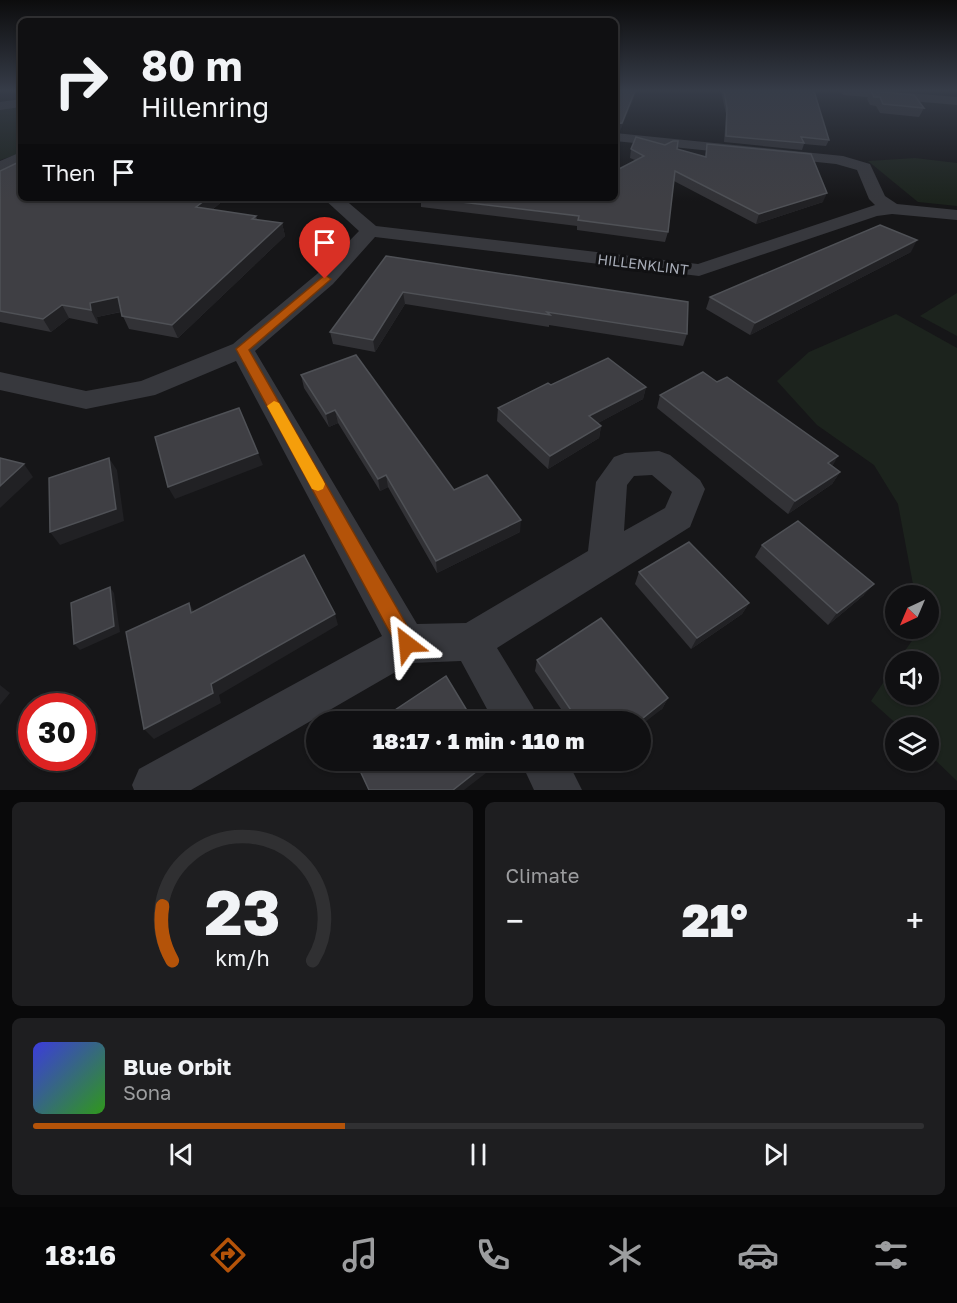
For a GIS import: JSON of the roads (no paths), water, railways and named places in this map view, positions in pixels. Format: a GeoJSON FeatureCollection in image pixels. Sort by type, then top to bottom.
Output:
{"type":"FeatureCollection","features":[{"type":"Feature","properties":{"kind":"street"},"geometry":{"type":"LineString","coordinates":[[618,137],[837,159],[864,168],[878,199],[892,209]]}},
{"type":"Feature","properties":{"kind":"street"},"geometry":{"type":"LineString","coordinates":[[0,167],[18,158]]}},
{"type":"Feature","properties":{"kind":"street"},"geometry":{"type":"LineString","coordinates":[[0,381],[86,400],[146,389],[242,349],[325,279],[370,231],[335,201]]}},
{"type":"Feature","properties":{"kind":"street","name":"HILLENKLINT"},"geometry":{"type":"LineString","coordinates":[[370,231],[699,270],[874,211],[892,209],[957,215]]}},
{"type":"Feature","properties":{"kind":"street"},"geometry":{"type":"LineString","coordinates":[[242,349],[407,644]]}},
{"type":"Feature","properties":{"kind":"street"},"geometry":{"type":"LineString","coordinates":[[151,789],[407,644],[471,642],[604,560]]}},
{"type":"Feature","properties":{"kind":"street"},"geometry":{"type":"LineString","coordinates":[[471,642],[512,711]]}},
{"type":"Feature","properties":{"kind":"street"},"geometry":{"type":"LineString","coordinates":[[548,771],[559,790]]}}]}
